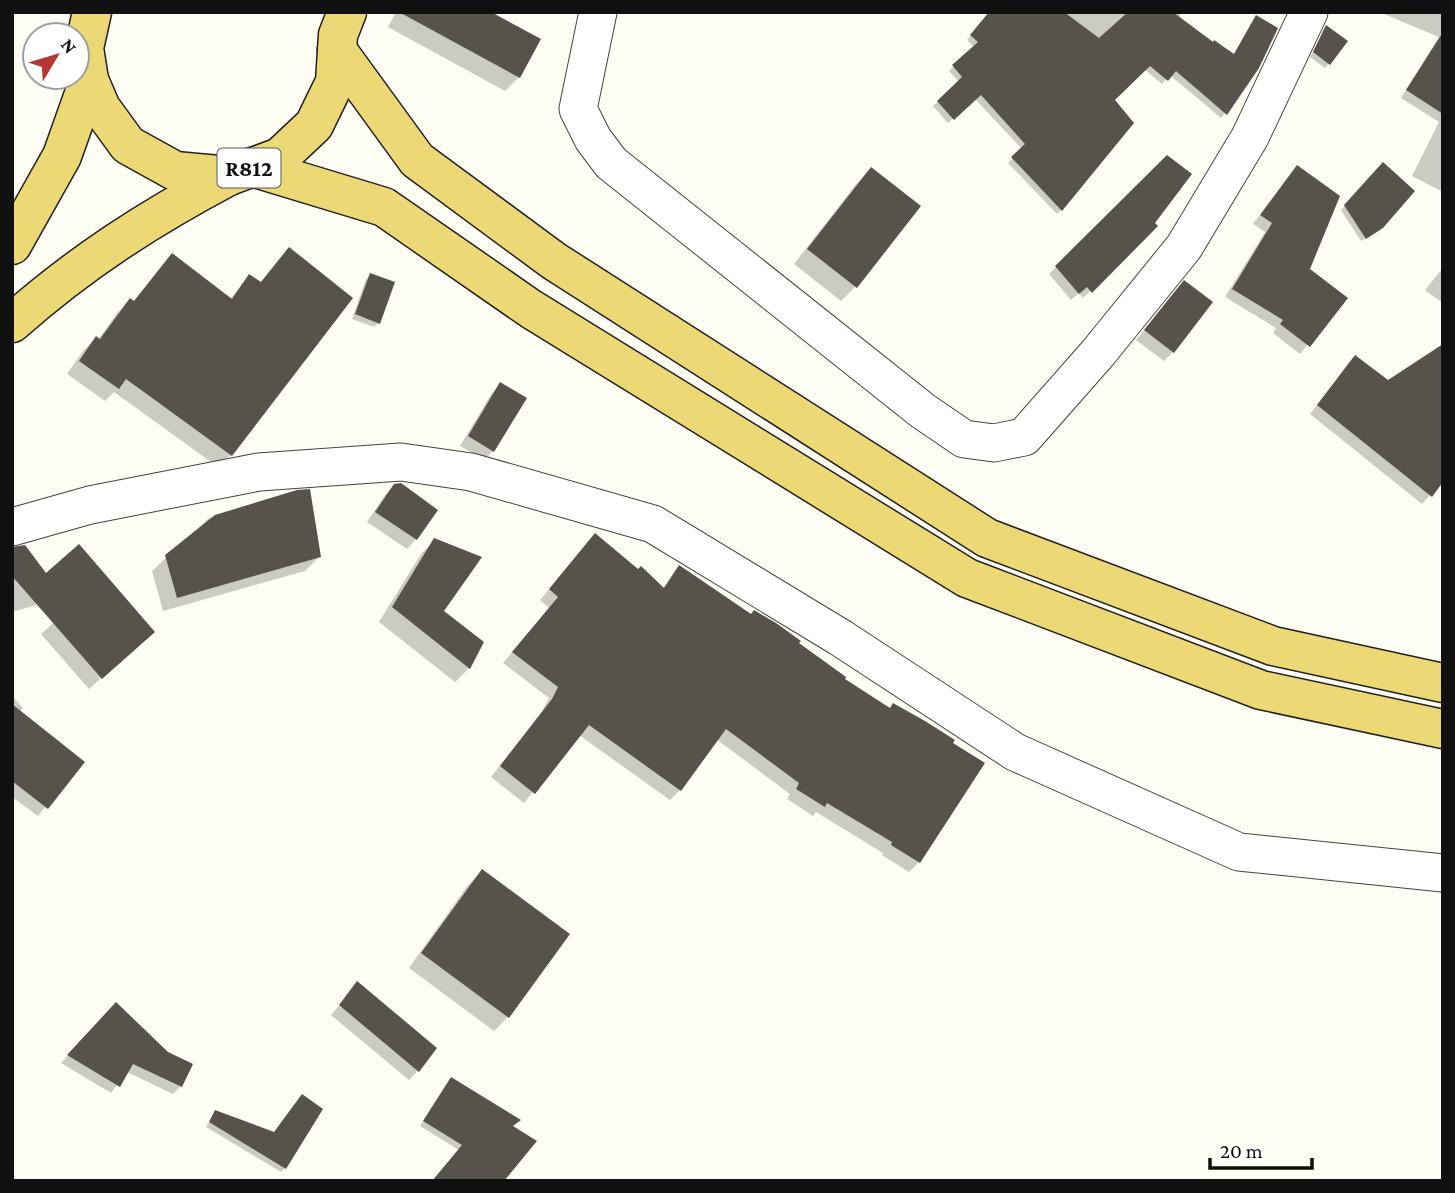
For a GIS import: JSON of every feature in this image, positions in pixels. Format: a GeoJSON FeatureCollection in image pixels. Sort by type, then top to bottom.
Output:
{"type":"FeatureCollection","features":[{"type":"Feature","properties":{"kind":"main road","name":"R812"},"geometry":{"type":"LineString","coordinates":[[12,323],[50,289],[164,211],[240,172],[280,157],[314,125],[335,82],[338,27]]}},
{"type":"Feature","properties":{"kind":"main road"},"geometry":{"type":"LineString","coordinates":[[338,27],[417,160],[554,261],[987,537],[1273,646],[1443,683]]}},
{"type":"Feature","properties":{"kind":"main road","name":"R812"},"geometry":{"type":"LineString","coordinates":[[91,85],[101,108],[128,145],[176,171],[240,172]]}},
{"type":"Feature","properties":{"kind":"main road","name":"R812"},"geometry":{"type":"LineString","coordinates":[[12,245],[62,156],[85,91]]}},
{"type":"Feature","properties":{"kind":"main road"},"geometry":{"type":"LineString","coordinates":[[240,172],[384,207],[531,309],[967,578],[1261,690],[1443,729]]}},
{"type":"Feature","properties":{"kind":"street"},"geometry":{"type":"LineString","coordinates":[[598,12],[578,108],[593,139],[611,163],[923,411],[964,439],[994,443],[1024,437],[1098,353],[1184,247],[1250,138],[1309,12]]}},
{"type":"Feature","properties":{"kind":"street"},"geometry":{"type":"LineString","coordinates":[[12,527],[90,505],[259,472],[401,462],[471,472],[653,524],[841,638],[1014,752],[1239,852],[1443,873]]}},
{"type":"Feature","properties":{"kind":"building"},"geometry":{"type":"Polygon","coordinates":[[[399,12],[491,12],[541,39],[520,78],[399,12]]]}},
{"type":"Feature","properties":{"kind":"building"},"geometry":{"type":"Polygon","coordinates":[[[989,12],[1064,12],[1099,38],[1128,12],[1173,12],[1234,54],[1256,15],[1278,28],[1259,68],[1227,115],[1176,71],[1168,81],[1150,66],[1115,100],[1134,123],[1062,211],[1011,157],[1025,144],[981,95],[954,120],[937,101],[962,77],[952,65],[978,42],[970,35],[989,12]]]}},
{"type":"Feature","properties":{"kind":"building"},"geometry":{"type":"Polygon","coordinates":[[[1326,25],[1348,41],[1330,65],[1313,52],[1326,25]]]}},
{"type":"Feature","properties":{"kind":"building"},"geometry":{"type":"Polygon","coordinates":[[[1443,32],[1443,114],[1406,90],[1443,32]]]}},
{"type":"Feature","properties":{"kind":"building"},"geometry":{"type":"Polygon","coordinates":[[[1167,155],[1192,174],[1155,223],[1158,226],[1092,293],[1087,287],[1079,294],[1055,266],[1167,155]]]}},
{"type":"Feature","properties":{"kind":"building"},"geometry":{"type":"Polygon","coordinates":[[[1383,162],[1415,191],[1383,228],[1366,239],[1344,205],[1383,162]]]}},
{"type":"Feature","properties":{"kind":"building"},"geometry":{"type":"Polygon","coordinates":[[[1297,165],[1340,196],[1310,269],[1348,298],[1310,347],[1280,324],[1283,320],[1232,289],[1272,223],[1260,215],[1297,165]]]}},
{"type":"Feature","properties":{"kind":"building"},"geometry":{"type":"Polygon","coordinates":[[[871,167],[921,206],[857,288],[807,249],[871,167]]]}},
{"type":"Feature","properties":{"kind":"building"},"geometry":{"type":"Polygon","coordinates":[[[289,247],[353,298],[232,456],[126,379],[119,389],[79,361],[96,336],[100,339],[130,298],[134,301],[172,253],[232,299],[249,274],[261,282],[289,247]]]}},
{"type":"Feature","properties":{"kind":"building"},"geometry":{"type":"Polygon","coordinates":[[[370,273],[395,282],[380,324],[355,314],[370,273]]]}},
{"type":"Feature","properties":{"kind":"building"},"geometry":{"type":"Polygon","coordinates":[[[1184,280],[1213,302],[1174,353],[1144,330],[1184,280]]]}},
{"type":"Feature","properties":{"kind":"building"},"geometry":{"type":"Polygon","coordinates":[[[1443,344],[1443,482],[1432,497],[1317,405],[1355,355],[1388,380],[1443,344]]]}},
{"type":"Feature","properties":{"kind":"building"},"geometry":{"type":"Polygon","coordinates":[[[500,382],[527,398],[494,452],[468,436],[500,382]]]}},
{"type":"Feature","properties":{"kind":"building"},"geometry":{"type":"Polygon","coordinates":[[[401,483],[438,510],[417,540],[375,512],[394,484],[401,483]]]}},
{"type":"Feature","properties":{"kind":"building"},"geometry":{"type":"Polygon","coordinates":[[[310,489],[321,557],[177,598],[165,555],[215,515],[297,490],[310,489]]]}},
{"type":"Feature","properties":{"kind":"building"},"geometry":{"type":"Polygon","coordinates":[[[595,533],[638,569],[641,566],[664,588],[679,565],[751,614],[754,610],[776,623],[846,677],[845,679],[890,708],[893,703],[925,721],[985,763],[920,863],[891,845],[892,842],[827,803],[825,807],[796,789],[799,783],[726,729],[681,791],[589,725],[535,794],[500,766],[552,699],[558,687],[512,652],[558,597],[549,589],[595,533]]]}},
{"type":"Feature","properties":{"kind":"building"},"geometry":{"type":"Polygon","coordinates":[[[434,538],[482,557],[444,611],[484,642],[470,669],[392,607],[434,538]]]}},
{"type":"Feature","properties":{"kind":"building"},"geometry":{"type":"Polygon","coordinates":[[[79,544],[155,632],[102,679],[12,576],[12,547],[25,545],[46,573],[79,544]]]}},
{"type":"Feature","properties":{"kind":"building"},"geometry":{"type":"Polygon","coordinates":[[[12,704],[85,762],[48,809],[12,781],[12,704]]]}},
{"type":"Feature","properties":{"kind":"building"},"geometry":{"type":"Polygon","coordinates":[[[482,869],[570,934],[509,1018],[421,953],[482,869]]]}},
{"type":"Feature","properties":{"kind":"building"},"geometry":{"type":"Polygon","coordinates":[[[357,981],[437,1048],[419,1072],[339,1005],[357,981]]]}},
{"type":"Feature","properties":{"kind":"building"},"geometry":{"type":"Polygon","coordinates":[[[116,1002],[168,1052],[193,1064],[182,1087],[133,1064],[120,1087],[67,1055],[116,1002]]]}},
{"type":"Feature","properties":{"kind":"building"},"geometry":{"type":"Polygon","coordinates":[[[451,1077],[521,1120],[513,1126],[537,1141],[504,1181],[432,1181],[462,1145],[423,1121],[451,1077]]]}},
{"type":"Feature","properties":{"kind":"building"},"geometry":{"type":"Polygon","coordinates":[[[302,1094],[323,1109],[286,1169],[209,1122],[215,1110],[274,1132],[302,1094]]]}}]}
